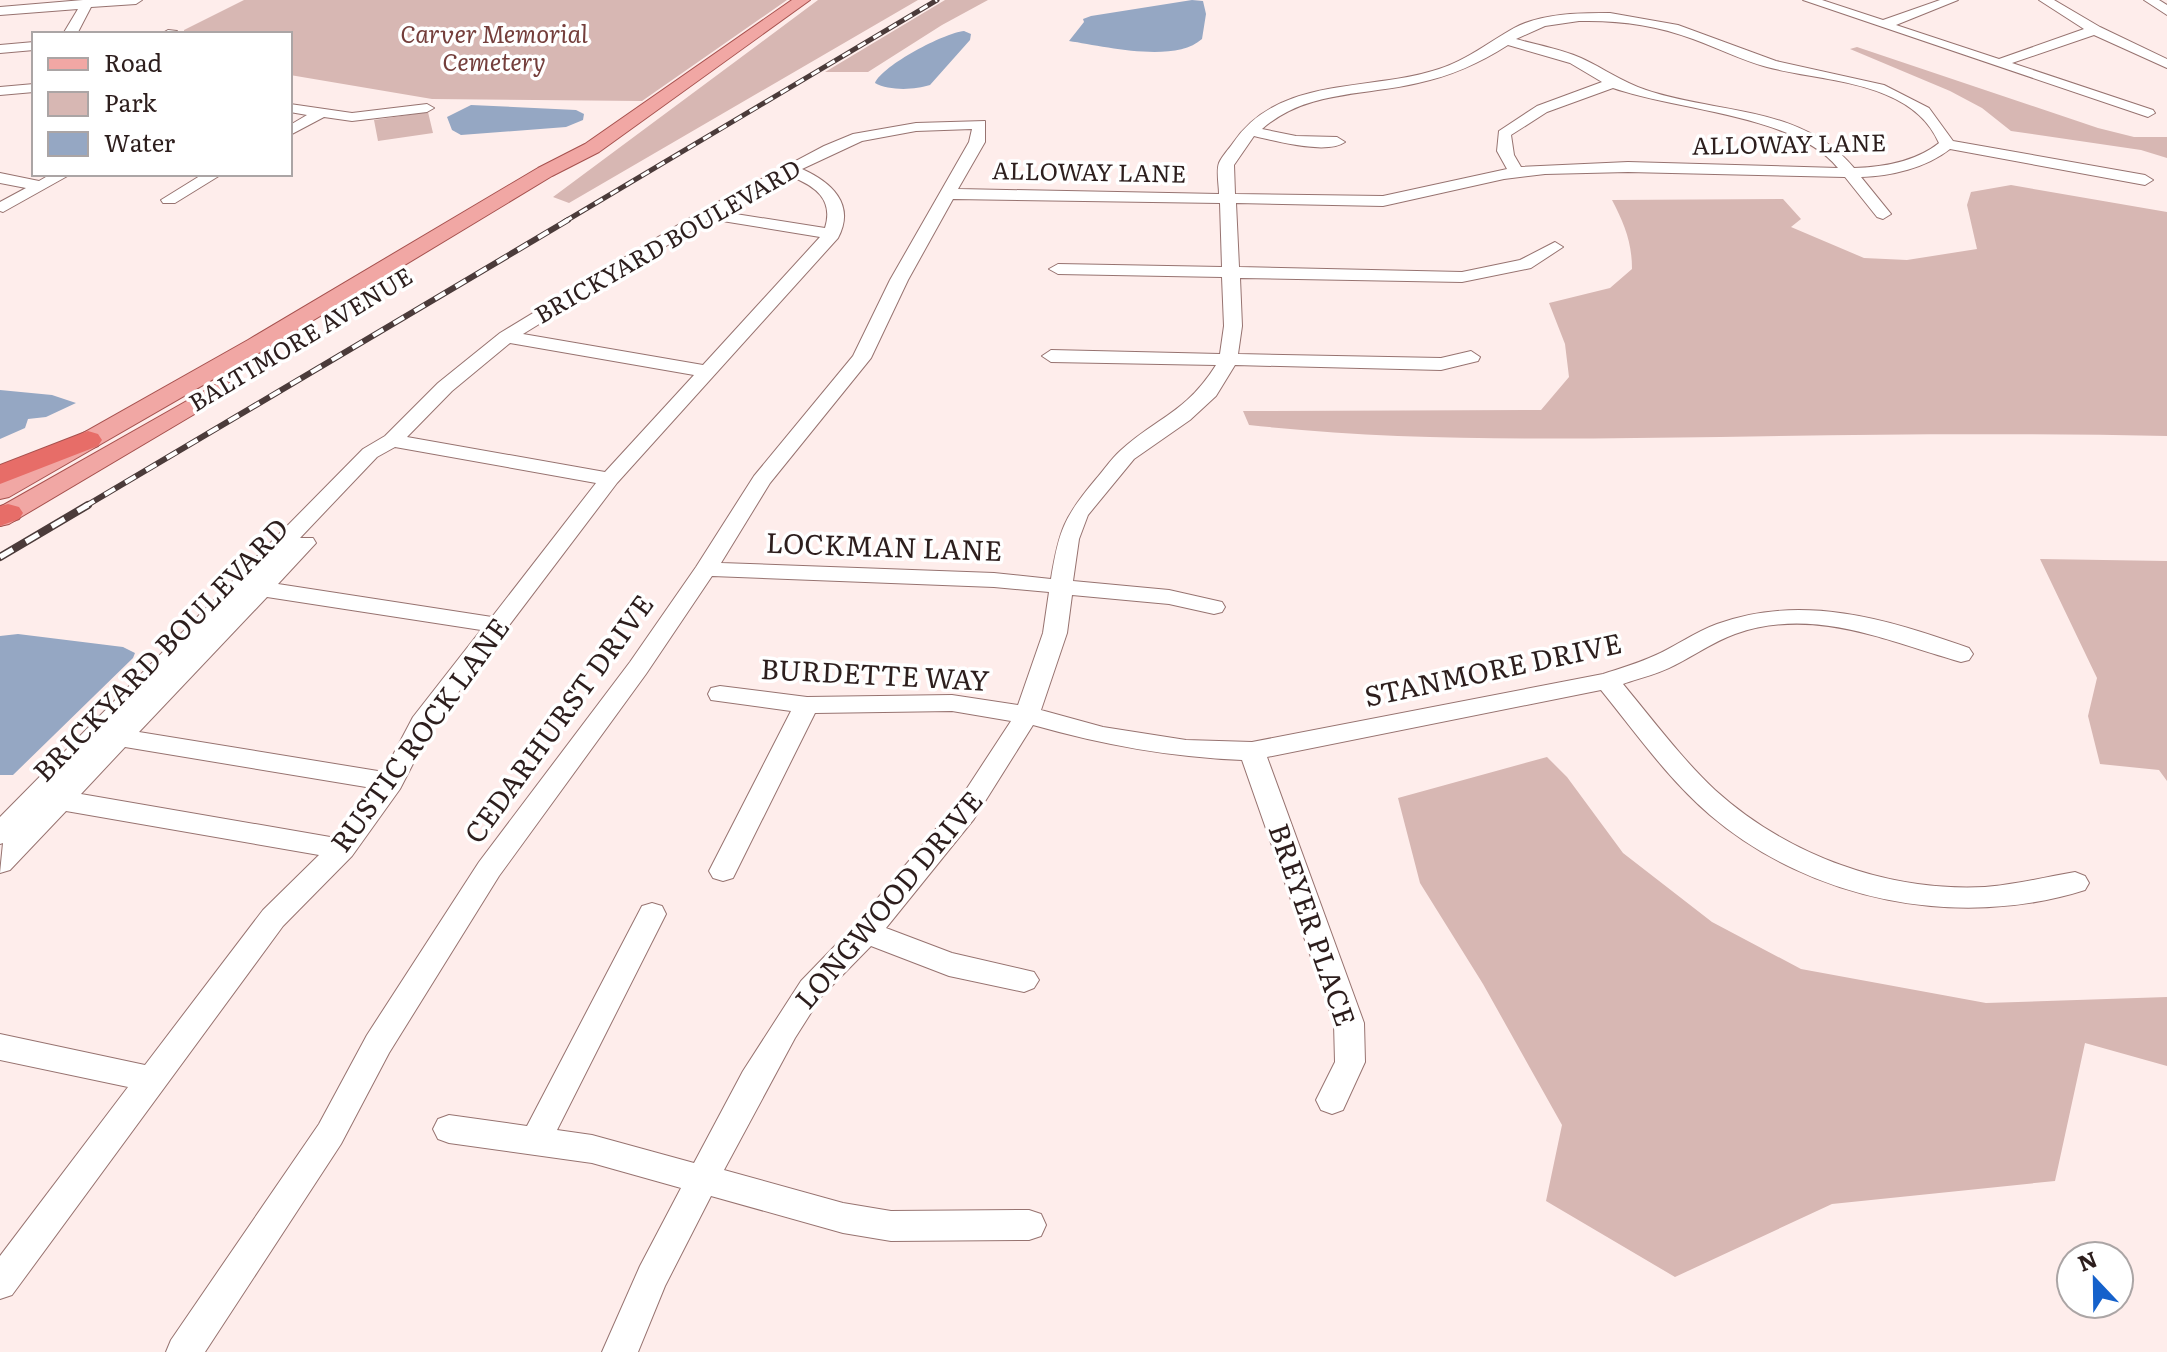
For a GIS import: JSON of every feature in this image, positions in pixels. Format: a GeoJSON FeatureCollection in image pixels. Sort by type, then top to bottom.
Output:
{"type":"FeatureCollection","features":[{"type":"Feature","properties":{"kind":"highway"},"geometry":{"type":"LineString","coordinates":[[0,475],[88,440]]}},
{"type":"Feature","properties":{"kind":"main road","name":"BALTIMORE AVENUE"},"geometry":{"type":"LineString","coordinates":[[2,510],[88,440],[256,345],[545,172],[592,148],[802,0]]}},
{"type":"Feature","properties":{"kind":"main road","name":"BALTIMORE AVENUE"},"geometry":{"type":"LineString","coordinates":[[2,510],[414,272],[565,175],[592,148]]}},
{"type":"Feature","properties":{"kind":"street"},"geometry":{"type":"LineString","coordinates":[[0,11],[136,0]]}},
{"type":"Feature","properties":{"kind":"street"},"geometry":{"type":"LineString","coordinates":[[1589,0],[1597,17]]}},
{"type":"Feature","properties":{"kind":"street"},"geometry":{"type":"LineString","coordinates":[[1809,0],[2148,113]]}},
{"type":"Feature","properties":{"kind":"street"},"geometry":{"type":"LineString","coordinates":[[2045,0],[2095,30],[2167,64]]}},
{"type":"Feature","properties":{"kind":"street"},"geometry":{"type":"LineString","coordinates":[[2150,0],[2167,11]]}},
{"type":"Feature","properties":{"kind":"street"},"geometry":{"type":"LineString","coordinates":[[1882,25],[1941,1]]}},
{"type":"Feature","properties":{"kind":"street"},"geometry":{"type":"LineString","coordinates":[[71,32],[88,2]]}},
{"type":"Feature","properties":{"kind":"street","name":"ALLOWAY LANE"},"geometry":{"type":"LineString","coordinates":[[950,194],[1227,201],[1383,201],[1518,173],[1591,169],[1850,173],[1899,168],[1929,158],[1947,144],[1940,127],[1927,114],[1911,102],[1886,91],[1770,63],[1673,27],[1597,17],[1553,19],[1522,28],[1506,40],[1444,72],[1338,89],[1310,97],[1266,118],[1235,148],[1226,165],[1227,201]]}},
{"type":"Feature","properties":{"kind":"street"},"geometry":{"type":"LineString","coordinates":[[1997,64],[2095,30]]}},
{"type":"Feature","properties":{"kind":"street"},"geometry":{"type":"LineString","coordinates":[[1506,40],[1575,60],[1614,83],[1647,95],[1753,117],[1794,130],[1836,156],[1883,214]]}},
{"type":"Feature","properties":{"kind":"street"},"geometry":{"type":"LineString","coordinates":[[0,49],[32,46]]}},
{"type":"Feature","properties":{"kind":"street"},"geometry":{"type":"LineString","coordinates":[[1518,173],[1506,160],[1504,134],[1515,125],[1580,93],[1614,83]]}},
{"type":"Feature","properties":{"kind":"street"},"geometry":{"type":"LineString","coordinates":[[0,105],[5,91],[32,88]]}},
{"type":"Feature","properties":{"kind":"street"},"geometry":{"type":"LineString","coordinates":[[292,108],[352,117],[427,108]]}},
{"type":"Feature","properties":{"kind":"street"},"geometry":{"type":"LineString","coordinates":[[292,130],[321,113]]}},
{"type":"Feature","properties":{"kind":"street","name":"BRICKYARD BOULEVARD"},"geometry":{"type":"LineString","coordinates":[[0,863],[48,798],[251,587],[388,454],[392,440],[445,387],[506,337],[707,214],[845,142],[877,132],[931,125],[980,124]]}},
{"type":"Feature","properties":{"kind":"street","name":"CEDARHURST DRIVE"},"geometry":{"type":"LineString","coordinates":[[184,1352],[330,1134],[378,1044],[489,869],[621,693],[706,569],[761,480],[862,358],[899,280],[977,142],[980,124]]}},
{"type":"Feature","properties":{"kind":"street"},"geometry":{"type":"LineString","coordinates":[[1252,131],[1296,141],[1337,142]]}},
{"type":"Feature","properties":{"kind":"street"},"geometry":{"type":"LineString","coordinates":[[1947,144],[2145,180]]}},
{"type":"Feature","properties":{"kind":"street"},"geometry":{"type":"LineString","coordinates":[[707,214],[832,234],[837,220],[834,198],[814,180],[790,170]]}},
{"type":"Feature","properties":{"kind":"street"},"geometry":{"type":"LineString","coordinates":[[3,207],[59,176]]}},
{"type":"Feature","properties":{"kind":"street"},"geometry":{"type":"LineString","coordinates":[[169,200],[211,176]]}},
{"type":"Feature","properties":{"kind":"street"},"geometry":{"type":"LineString","coordinates":[[0,178],[40,186]]}},
{"type":"Feature","properties":{"kind":"street","name":"LONGWOOD DRIVE"},"geometry":{"type":"LineString","coordinates":[[620,1352],[652,1277],[784,1029],[811,989],[866,932],[965,812],[1027,715],[1055,633],[1068,539],[1078,514],[1127,455],[1183,416],[1209,392],[1228,361],[1233,326],[1227,201]]}},
{"type":"Feature","properties":{"kind":"street","name":"RUSTIC ROCK LANE"},"geometry":{"type":"LineString","coordinates":[[0,1283],[273,918],[342,849],[391,782],[422,723],[610,479],[832,234]]}},
{"type":"Feature","properties":{"kind":"street"},"geometry":{"type":"LineString","coordinates":[[1058,269],[1462,277],[1525,264],[1555,247]]}},
{"type":"Feature","properties":{"kind":"street"},"geometry":{"type":"LineString","coordinates":[[506,337],[708,372]]}},
{"type":"Feature","properties":{"kind":"street"},"geometry":{"type":"LineString","coordinates":[[1051,356],[1441,364],[1471,357]]}},
{"type":"Feature","properties":{"kind":"street"},"geometry":{"type":"LineString","coordinates":[[392,440],[610,479]]}},
{"type":"Feature","properties":{"kind":"street","name":"LOCKMAN LANE"},"geometry":{"type":"LineString","coordinates":[[706,569],[994,580],[1169,597],[1214,607]]}},
{"type":"Feature","properties":{"kind":"street"},"geometry":{"type":"LineString","coordinates":[[251,587],[498,625]]}},
{"type":"Feature","properties":{"kind":"street","name":"STANMORE DRIVE"},"geometry":{"type":"LineString","coordinates":[[1027,715],[1103,736],[1159,745],[1252,751],[1607,681],[1661,663],[1728,628],[1783,619],[1824,618],[1863,623],[1903,633],[1961,654]]}},
{"type":"Feature","properties":{"kind":"street"},"geometry":{"type":"LineString","coordinates":[[1607,681],[1698,788],[1720,809],[1770,844],[1796,857],[1862,882],[1924,896],[1992,897],[2075,883]]}},
{"type":"Feature","properties":{"kind":"street","name":"BURDETTE WAY"},"geometry":{"type":"LineString","coordinates":[[720,694],[807,705],[952,703],[1027,715]]}},
{"type":"Feature","properties":{"kind":"street"},"geometry":{"type":"LineString","coordinates":[[723,871],[807,705]]}},
{"type":"Feature","properties":{"kind":"street"},"geometry":{"type":"LineString","coordinates":[[108,736],[391,782]]}},
{"type":"Feature","properties":{"kind":"street","name":"BREYER PLACE"},"geometry":{"type":"LineString","coordinates":[[1252,751],[1349,1023],[1350,1062],[1332,1100]]}},
{"type":"Feature","properties":{"kind":"street"},"geometry":{"type":"LineString","coordinates":[[48,798],[342,849]]}},
{"type":"Feature","properties":{"kind":"street","name":"BRICKYARD BOULEVARD"},"geometry":{"type":"LineString","coordinates":[[0,834],[48,798]]}},
{"type":"Feature","properties":{"kind":"street"},"geometry":{"type":"LineString","coordinates":[[535,1141],[652,914]]}},
{"type":"Feature","properties":{"kind":"street"},"geometry":{"type":"LineString","coordinates":[[866,932],[949,964],[1024,980]]}},
{"type":"Feature","properties":{"kind":"street"},"geometry":{"type":"LineString","coordinates":[[0,1047],[150,1079]]}},
{"type":"Feature","properties":{"kind":"street"},"geometry":{"type":"LineString","coordinates":[[449,1129],[592,1149],[843,1218],[891,1226],[1029,1225]]}},
{"type":"Feature","properties":{"kind":"green space","name":"Carver Memorial Cemetery"},"geometry":{"type":"Polygon","coordinates":[[[244,0],[787,0],[642,101],[432,99],[292,75],[292,32],[184,30],[244,0]]]}},
{"type":"Feature","properties":{"kind":"green space"},"geometry":{"type":"Polygon","coordinates":[[[818,0],[918,0],[569,203],[553,197],[818,0]]]}},
{"type":"Feature","properties":{"kind":"green space"},"geometry":{"type":"Polygon","coordinates":[[[945,0],[988,0],[868,72],[825,72],[945,0]]]}},
{"type":"Feature","properties":{"kind":"green space"},"geometry":{"type":"Polygon","coordinates":[[[1857,47],[2098,128],[2134,137],[2167,137],[2167,158],[2141,150],[2011,131],[1982,108],[1950,91],[1850,49],[1857,47]]]}},
{"type":"Feature","properties":{"kind":"green space"},"geometry":{"type":"Polygon","coordinates":[[[428,112],[433,133],[378,141],[374,120],[428,112]]]}},
{"type":"Feature","properties":{"kind":"green space"},"geometry":{"type":"Polygon","coordinates":[[[2011,185],[2167,212],[2167,436],[1425,437],[1249,425],[1243,411],[1541,410],[1569,377],[1565,344],[1549,303],[1610,288],[1632,269],[1631,250],[1612,200],[1783,199],[1801,219],[1791,227],[1864,258],[1907,260],[1977,249],[1967,205],[1971,192],[2011,185]]]}},
{"type":"Feature","properties":{"kind":"green space"},"geometry":{"type":"Polygon","coordinates":[[[2040,559],[2167,561],[2167,781],[2159,770],[2100,764],[2088,716],[2097,678],[2040,559]]]}},
{"type":"Feature","properties":{"kind":"green space"},"geometry":{"type":"Polygon","coordinates":[[[1547,757],[1567,777],[1623,853],[1712,922],[1801,969],[1986,1003],[2167,997],[2167,1066],[2085,1043],[2055,1181],[1832,1204],[1675,1277],[1546,1201],[1562,1125],[1483,984],[1420,883],[1398,798],[1547,757]]]}},
{"type":"Feature","properties":{"kind":"water"},"geometry":{"type":"Polygon","coordinates":[[[1192,0],[1203,1],[1206,14],[1202,39],[1190,46],[1157,52],[1069,41],[1084,22],[1083,19],[1091,16],[1192,0]]]}},
{"type":"Feature","properties":{"kind":"water"},"geometry":{"type":"Polygon","coordinates":[[[964,31],[971,34],[970,40],[930,85],[902,89],[875,83],[889,68],[915,51],[964,31]]]}},
{"type":"Feature","properties":{"kind":"water"},"geometry":{"type":"Polygon","coordinates":[[[471,105],[576,110],[584,114],[583,120],[566,127],[461,135],[452,130],[447,117],[471,105]]]}},
{"type":"Feature","properties":{"kind":"water"},"geometry":{"type":"Polygon","coordinates":[[[0,390],[52,395],[76,403],[46,417],[28,419],[25,428],[0,439],[0,390]]]}},
{"type":"Feature","properties":{"kind":"water"},"geometry":{"type":"Polygon","coordinates":[[[18,634],[123,647],[135,653],[13,775],[0,775],[0,636],[18,634]]]}},
{"type":"Feature","properties":{"kind":"railway"},"geometry":{"type":"LineString","coordinates":[[564,222],[937,0]]}},
{"type":"Feature","properties":{"kind":"railway"},"geometry":{"type":"LineString","coordinates":[[84,507],[568,220]]}},
{"type":"Feature","properties":{"kind":"railway"},"geometry":{"type":"LineString","coordinates":[[0,557],[88,505]]}}]}
